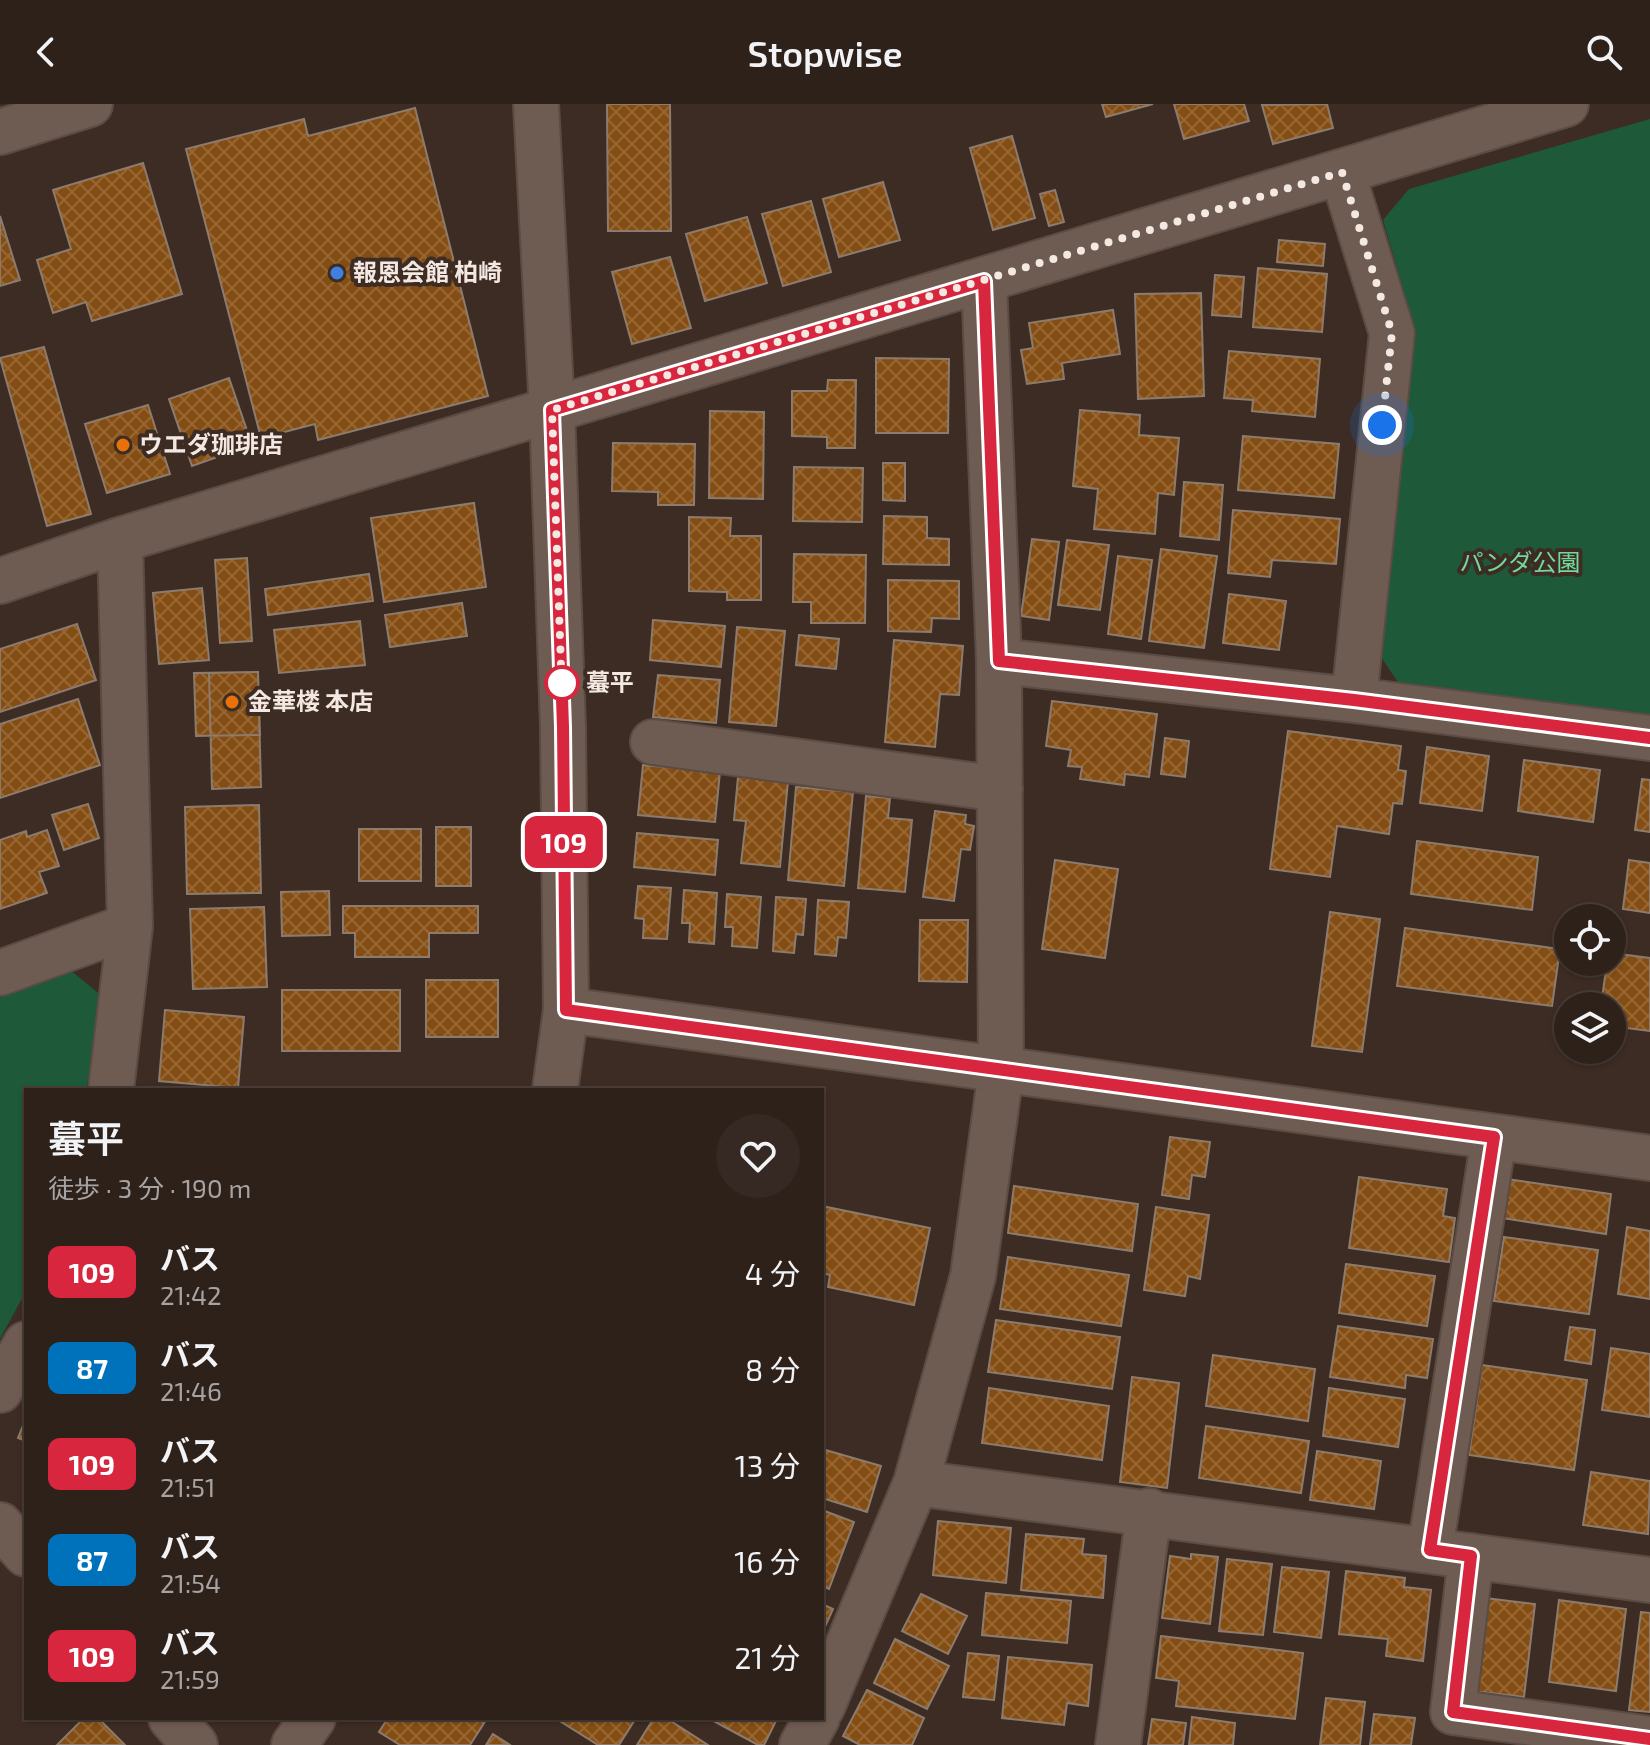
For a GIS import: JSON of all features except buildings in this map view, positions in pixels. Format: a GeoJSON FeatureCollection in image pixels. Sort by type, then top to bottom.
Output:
{"type":"FeatureCollection","features":[{"type":"Feature","properties":{"kind":"street"},"geometry":{"type":"LineString","coordinates":[[0,132],[90,104]]}},
{"type":"Feature","properties":{"kind":"street"},"geometry":{"type":"LineString","coordinates":[[536,104],[552,410],[563,727],[566,1010],[555,1088]]}},
{"type":"Feature","properties":{"kind":"street"},"geometry":{"type":"LineString","coordinates":[[0,581],[120,540],[1566,104]]}},
{"type":"Feature","properties":{"kind":"street"},"geometry":{"type":"LineString","coordinates":[[1342,172],[1392,333],[1354,700]]}},
{"type":"Feature","properties":{"kind":"street"},"geometry":{"type":"LineString","coordinates":[[824,1702],[916,1483],[973,1276],[1001,1071],[999,661],[984,281]]}},
{"type":"Feature","properties":{"kind":"street"},"geometry":{"type":"LineString","coordinates":[[111,1088],[130,926],[120,540]]}},
{"type":"Feature","properties":{"kind":"street"},"geometry":{"type":"LineString","coordinates":[[999,661],[1354,700],[1650,738]]}},
{"type":"Feature","properties":{"kind":"street"},"geometry":{"type":"LineString","coordinates":[[653,742],[1000,789]]}},
{"type":"Feature","properties":{"kind":"street"},"geometry":{"type":"LineString","coordinates":[[0,973],[130,926]]}},
{"type":"Feature","properties":{"kind":"street"},"geometry":{"type":"LineString","coordinates":[[566,1010],[1650,1158]]}},
{"type":"Feature","properties":{"kind":"street"},"geometry":{"type":"LineString","coordinates":[[1494,1137],[1451,1553],[1453,1712],[1650,1739]]}},
{"type":"Feature","properties":{"kind":"street"},"geometry":{"type":"LineString","coordinates":[[0,1390],[24,1348]]}},
{"type":"Feature","properties":{"kind":"street"},"geometry":{"type":"LineString","coordinates":[[916,1483],[1149,1511],[1650,1580]]}},
{"type":"Feature","properties":{"kind":"street"},"geometry":{"type":"LineString","coordinates":[[1118,1745],[1149,1511]]}},
{"type":"Feature","properties":{"kind":"street"},"geometry":{"type":"LineString","coordinates":[[0,1525],[24,1552]]}},
{"type":"Feature","properties":{"kind":"street"},"geometry":{"type":"LineString","coordinates":[[173,1720],[195,1745]]}},
{"type":"Feature","properties":{"kind":"street"},"geometry":{"type":"LineString","coordinates":[[294,1745],[312,1720]]}},
{"type":"Feature","properties":{"kind":"street"},"geometry":{"type":"LineString","coordinates":[[802,1745],[816,1720]]}},
{"type":"Feature","properties":{"kind":"green space","name":"パンダ公園"},"geometry":{"type":"Polygon","coordinates":[[[1650,119],[1650,717],[1400,685],[1381,657],[1412,319],[1383,220],[1409,189],[1650,119]]]}},
{"type":"Feature","properties":{"kind":"green space"},"geometry":{"type":"Polygon","coordinates":[[[69,969],[103,997],[86,1088],[24,1088],[24,1295],[0,1339],[0,996],[69,969]]]}},
{"type":"Feature","properties":{"kind":"bus line","name":"109"},"geometry":{"type":"LineString","coordinates":[[1650,738],[1354,700],[999,661],[984,281],[552,410],[563,727],[566,1010],[1494,1137],[1430,1550],[1471,1556],[1453,1712],[1650,1739]]}},
{"type":"Feature","properties":{"kind":"place","name":"報恩会館 柏崎"},"geometry":{"type":"Point","coordinates":[337,273]}},
{"type":"Feature","properties":{"kind":"place","name":"ウエダ珈琲店"},"geometry":{"type":"Point","coordinates":[123,445]}},
{"type":"Feature","properties":{"kind":"place","name":"蟇平"},"geometry":{"type":"Point","coordinates":[562,683]}},
{"type":"Feature","properties":{"kind":"place","name":"金華楼 本店"},"geometry":{"type":"Point","coordinates":[232,702]}},
{"type":"Feature","properties":{"kind":"route"},"geometry":{"type":"LineString","coordinates":[[562,683],[562,695],[552,410],[1342,172],[1392,333],[1382,425]]}}]}
